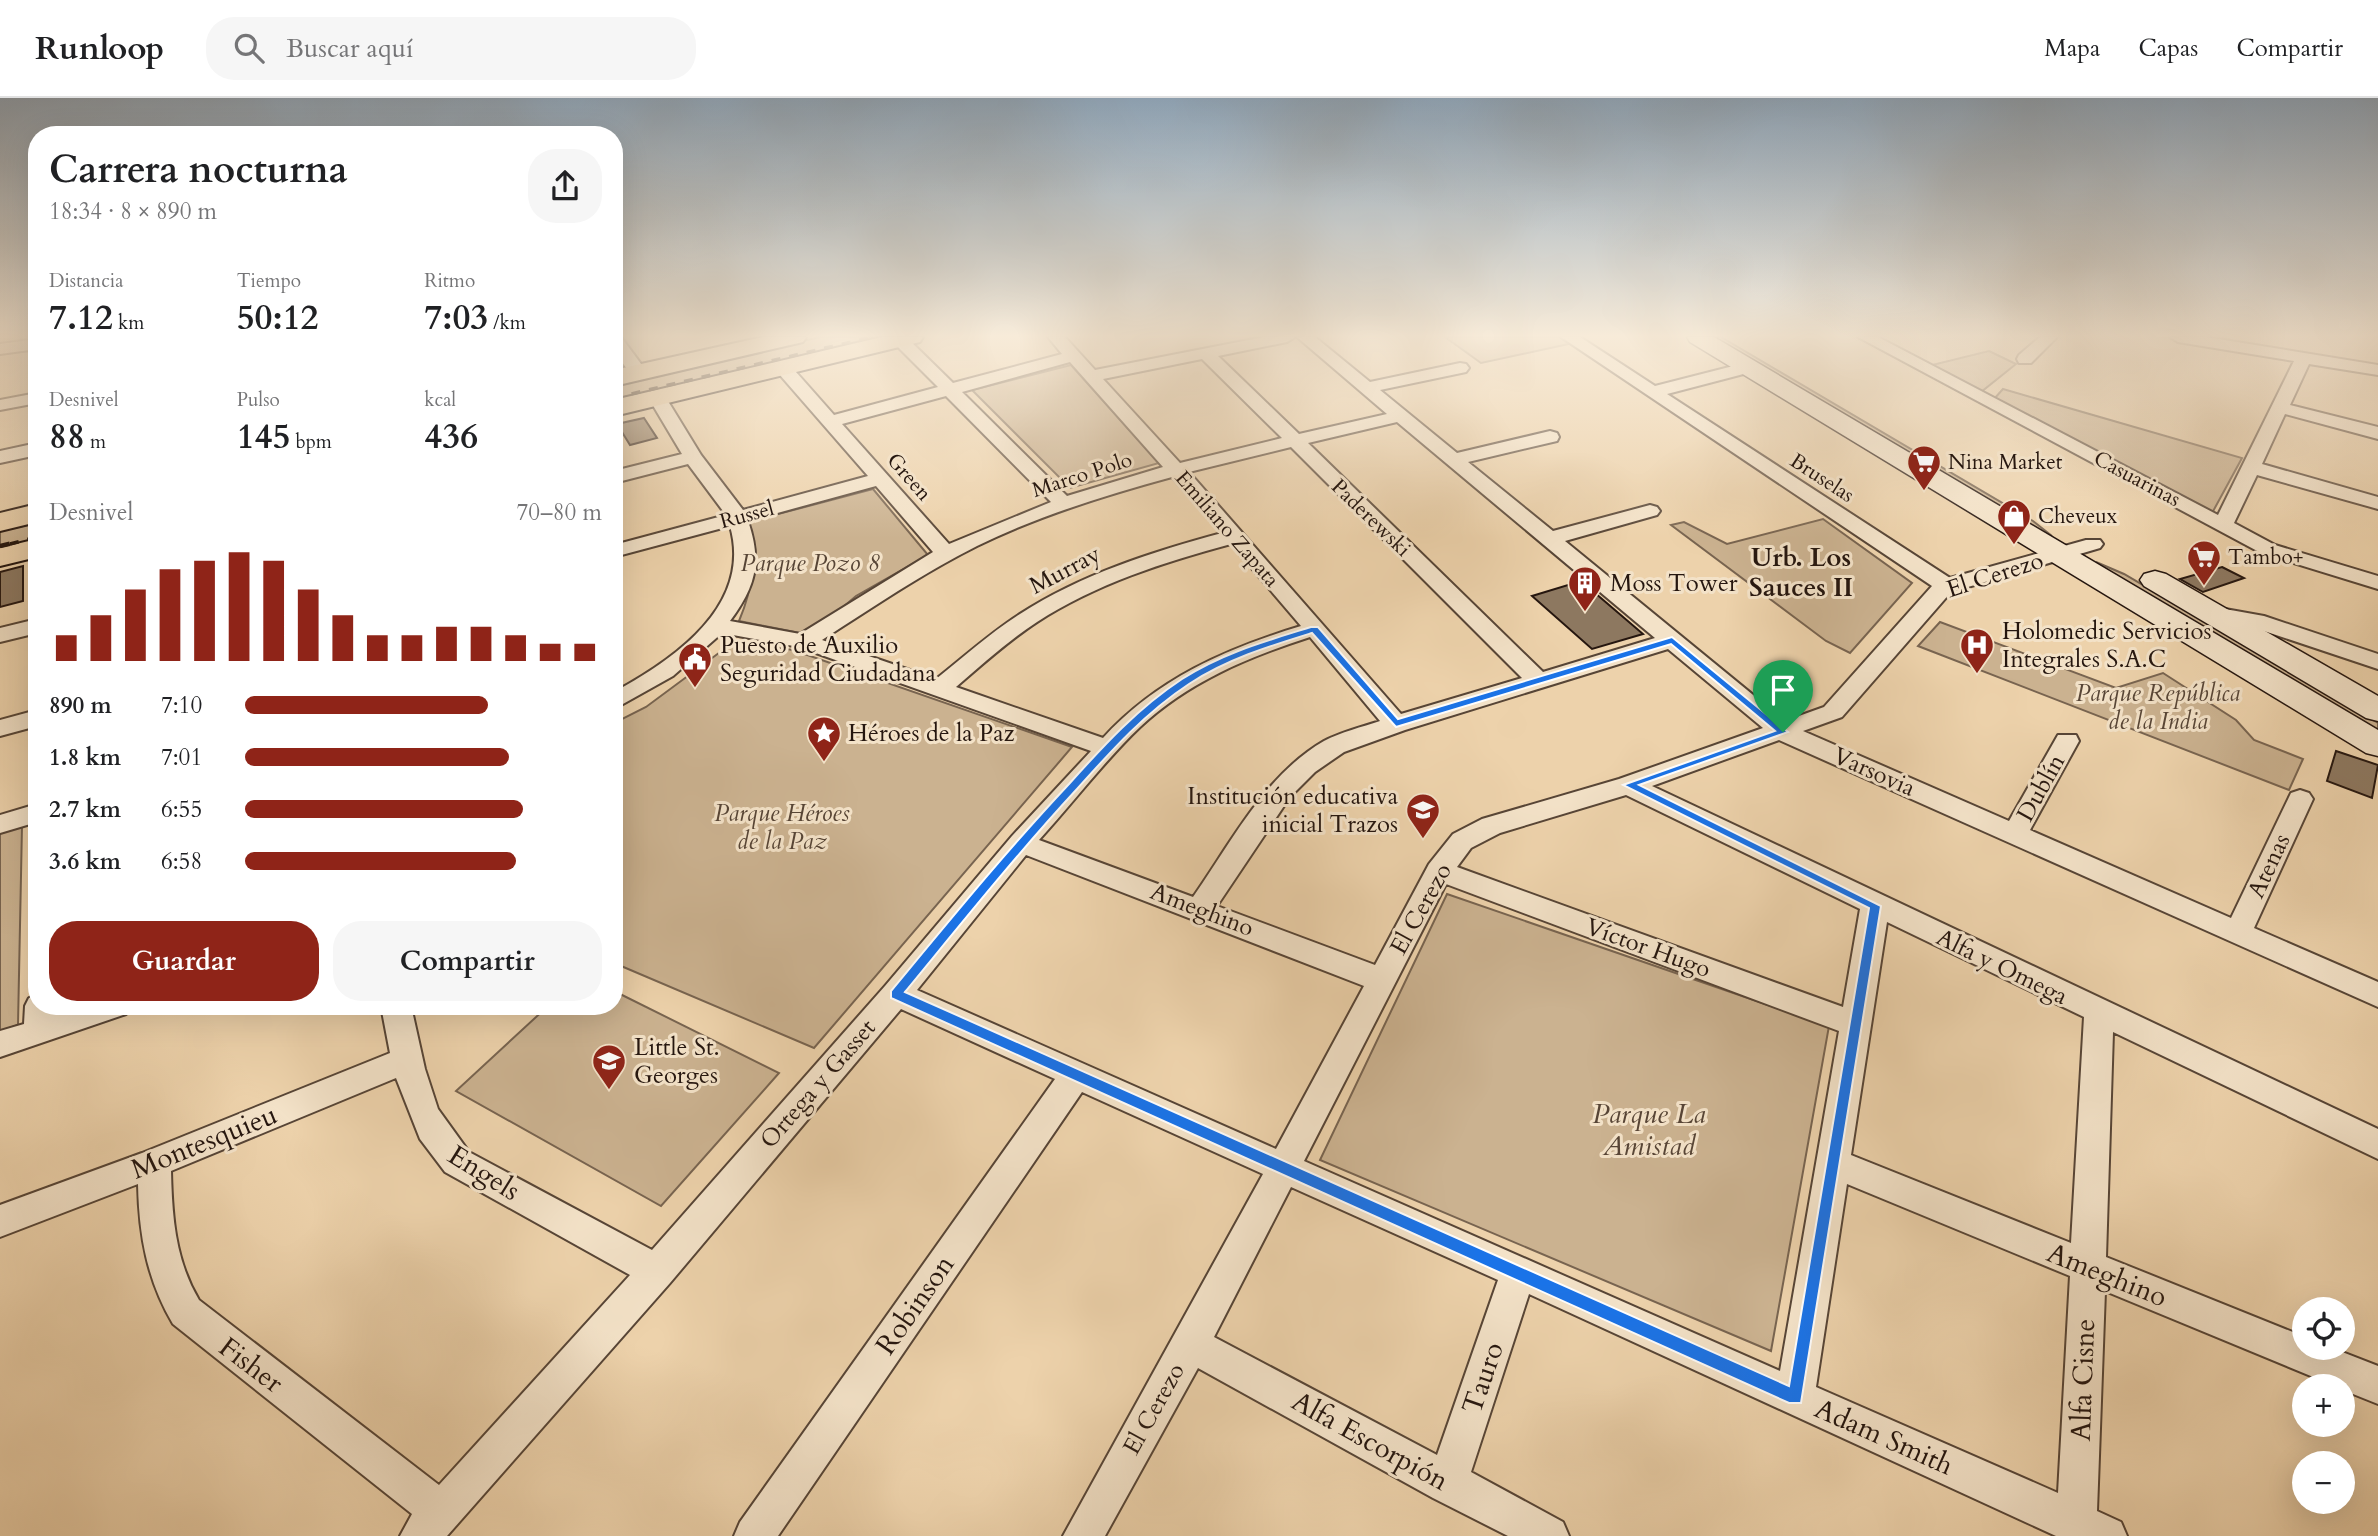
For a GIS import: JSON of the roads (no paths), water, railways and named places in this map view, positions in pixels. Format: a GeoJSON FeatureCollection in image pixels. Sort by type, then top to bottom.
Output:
{"type":"FeatureCollection","features":[{"type":"Feature","properties":{"kind":"main road"},"geometry":{"type":"LineString","coordinates":[[1812,404],[2064,553],[2378,745]]}},
{"type":"Feature","properties":{"kind":"main road"},"geometry":{"type":"LineString","coordinates":[[1855,404],[2378,710]]}},
{"type":"Feature","properties":{"kind":"main road"},"geometry":{"type":"LineString","coordinates":[[0,522],[28,515]]}},
{"type":"Feature","properties":{"kind":"main road"},"geometry":{"type":"LineString","coordinates":[[0,557],[28,550]]}},
{"type":"Feature","properties":{"kind":"street"},"geometry":{"type":"LineString","coordinates":[[623,697],[664,673],[718,626],[737,593],[746,567],[746,543],[737,517],[693,457],[661,404]]}},
{"type":"Feature","properties":{"kind":"street","name":"Green"},"geometry":{"type":"LineString","coordinates":[[814,404],[946,554]]}},
{"type":"Feature","properties":{"kind":"street"},"geometry":{"type":"LineString","coordinates":[[830,422],[895,404]]}},
{"type":"Feature","properties":{"kind":"street"},"geometry":{"type":"LineString","coordinates":[[962,404],[1013,451],[1063,504]]}},
{"type":"Feature","properties":{"kind":"street","name":"Emiliano Zapata"},"geometry":{"type":"LineString","coordinates":[[1117,404],[1236,536],[1396,724]]}},
{"type":"Feature","properties":{"kind":"street","name":"Paderewski"},"geometry":{"type":"LineString","coordinates":[[1256,404],[1539,681]]}},
{"type":"Feature","properties":{"kind":"street","name":"Varsovia"},"geometry":{"type":"LineString","coordinates":[[1387,404],[1783,732],[2378,995]]}},
{"type":"Feature","properties":{"kind":"street","name":"Bruselas"},"geometry":{"type":"LineString","coordinates":[[1670,404],[1947,586]]}},
{"type":"Feature","properties":{"kind":"street","name":"Casuarinas"},"geometry":{"type":"LineString","coordinates":[[1993,404],[2268,549],[2378,583]]}},
{"type":"Feature","properties":{"kind":"street"},"geometry":{"type":"LineString","coordinates":[[2223,526],[2280,404]]}},
{"type":"Feature","properties":{"kind":"street"},"geometry":{"type":"LineString","coordinates":[[2278,407],[2378,433]]}},
{"type":"Feature","properties":{"kind":"street","name":"Marco Polo"},"geometry":{"type":"LineString","coordinates":[[804,641],[946,554],[1019,520],[1175,469],[1401,416]]}},
{"type":"Feature","properties":{"kind":"street"},"geometry":{"type":"LineString","coordinates":[[1453,460],[1550,437]]}},
{"type":"Feature","properties":{"kind":"street"},"geometry":{"type":"LineString","coordinates":[[0,457],[28,451]]}},
{"type":"Feature","properties":{"kind":"street"},"geometry":{"type":"LineString","coordinates":[[623,475],[693,457]]}},
{"type":"Feature","properties":{"kind":"street"},"geometry":{"type":"LineString","coordinates":[[2251,467],[2378,503]]}},
{"type":"Feature","properties":{"kind":"street","name":"Russel"},"geometry":{"type":"LineString","coordinates":[[623,549],[880,479]]}},
{"type":"Feature","properties":{"kind":"street"},"geometry":{"type":"LineString","coordinates":[[1549,539],[1650,511]]}},
{"type":"Feature","properties":{"kind":"street","name":"Murray"},"geometry":{"type":"LineString","coordinates":[[939,689],[1002,636],[1061,598],[1129,567],[1236,536]]}},
{"type":"Feature","properties":{"kind":"street","name":"El Cerezo"},"geometry":{"type":"LineString","coordinates":[[1083,1536],[1191,1344],[1439,871],[1462,841],[1491,826],[1628,785],[1833,712],[1881,660],[1920,609],[1947,586],[2094,544]]}},
{"type":"Feature","properties":{"kind":"street"},"geometry":{"type":"LineString","coordinates":[[2214,614],[2256,621],[2378,662]]}},
{"type":"Feature","properties":{"kind":"street"},"geometry":{"type":"LineString","coordinates":[[718,626],[804,641],[1107,748]]}},
{"type":"Feature","properties":{"kind":"street"},"geometry":{"type":"LineString","coordinates":[[0,635],[28,628]]}},
{"type":"Feature","properties":{"kind":"street","name":"Ortega y Gasset"},"geometry":{"type":"LineString","coordinates":[[430,1524],[657,1271],[896,994],[1021,842],[1132,721],[1186,681],[1250,649],[1314,629]]}},
{"type":"Feature","properties":{"kind":"street"},"geometry":{"type":"LineString","coordinates":[[1200,909],[1264,812],[1306,766],[1335,747],[1396,724],[1672,640]]}},
{"type":"Feature","properties":{"kind":"street"},"geometry":{"type":"LineString","coordinates":[[0,728],[28,720]]}},
{"type":"Feature","properties":{"kind":"street","name":"Dublín"},"geometry":{"type":"LineString","coordinates":[[2015,834],[2067,741]]}},
{"type":"Feature","properties":{"kind":"street","name":"Alfa y Omega"},"geometry":{"type":"LineString","coordinates":[[1628,785],[1875,906],[2378,1145]]}},
{"type":"Feature","properties":{"kind":"street","name":"Atenas"},"geometry":{"type":"LineString","coordinates":[[2238,933],[2300,799]]}},
{"type":"Feature","properties":{"kind":"street"},"geometry":{"type":"LineString","coordinates":[[0,824],[28,816]]}},
{"type":"Feature","properties":{"kind":"street","name":"Ameghino"},"geometry":{"type":"LineString","coordinates":[[1021,842],[1381,980]]}},
{"type":"Feature","properties":{"kind":"street","name":"Víctor Hugo"},"geometry":{"type":"LineString","coordinates":[[1439,871],[1857,1025]]}},
{"type":"Feature","properties":{"kind":"street"},"geometry":{"type":"LineString","coordinates":[[1795,1397],[1875,906]]}},
{"type":"Feature","properties":{"kind":"street","name":"Adam Smith"},"geometry":{"type":"LineString","coordinates":[[896,994],[1795,1397],[2087,1532]]}},
{"type":"Feature","properties":{"kind":"street","name":"Alfa Cisne"},"geometry":{"type":"LineString","coordinates":[[2087,1532],[2088,1267],[2099,1013]]}},
{"type":"Feature","properties":{"kind":"street"},"geometry":{"type":"LineString","coordinates":[[0,1044],[40,1019],[63,1015]]}},
{"type":"Feature","properties":{"kind":"street","name":"Engels"},"geometry":{"type":"LineString","coordinates":[[398,1015],[406,1060],[440,1145],[457,1163],[657,1271]]}},
{"type":"Feature","properties":{"kind":"street","name":"Montesquieu"},"geometry":{"type":"LineString","coordinates":[[0,1221],[154,1163],[406,1060]]}},
{"type":"Feature","properties":{"kind":"street","name":"Robinson"},"geometry":{"type":"LineString","coordinates":[[754,1536],[1076,1075]]}},
{"type":"Feature","properties":{"kind":"street","name":"Fisher"},"geometry":{"type":"LineString","coordinates":[[154,1163],[163,1267],[173,1294],[186,1312],[430,1524]]}},
{"type":"Feature","properties":{"kind":"street","name":"Ameghino"},"geometry":{"type":"LineString","coordinates":[[1835,1164],[2378,1385]]}},
{"type":"Feature","properties":{"kind":"street","name":"Tauro"},"geometry":{"type":"LineString","coordinates":[[1447,1484],[1518,1273]]}},
{"type":"Feature","properties":{"kind":"street","name":"Alfa Escorpión"},"geometry":{"type":"LineString","coordinates":[[1191,1344],[1447,1484],[1549,1536]]}},
{"type":"Feature","properties":{"kind":"railway"},"geometry":{"type":"LineString","coordinates":[[10,544],[28,539]]}},
{"type":"Feature","properties":{"kind":"railway"},"geometry":{"type":"LineString","coordinates":[[0,546],[17,542]]}},
{"type":"Feature","properties":{"kind":"place","name":"Nina Market"},"geometry":{"type":"Point","coordinates":[1924,492]}},
{"type":"Feature","properties":{"kind":"place","name":"Cheveux"},"geometry":{"type":"Point","coordinates":[2014,546]}},
{"type":"Feature","properties":{"kind":"place","name":"Tambo+"},"geometry":{"type":"Point","coordinates":[2204,587]}},
{"type":"Feature","properties":{"kind":"place","name":"Moss Tower"},"geometry":{"type":"Point","coordinates":[1585,613]}},
{"type":"Feature","properties":{"kind":"place","name":"Holomedic Servicios Integrales S.A.C"},"geometry":{"type":"Point","coordinates":[1977,675]}},
{"type":"Feature","properties":{"kind":"place","name":"Puesto de Auxilio Seguridad Ciudadana"},"geometry":{"type":"Point","coordinates":[695,689]}},
{"type":"Feature","properties":{"kind":"place","name":"Héroes de la Paz"},"geometry":{"type":"Point","coordinates":[824,763]}},
{"type":"Feature","properties":{"kind":"place","name":"Institución educativa inicial Trazos"},"geometry":{"type":"Point","coordinates":[1423,840]}},
{"type":"Feature","properties":{"kind":"place","name":"Little St. Georges"},"geometry":{"type":"Point","coordinates":[609,1091]}},
{"type":"Feature","properties":{"kind":"district","name":"Urb. Los Sauces II"},"geometry":{"type":"Point","coordinates":[1801,572]}},
{"type":"Feature","properties":{"kind":"park label","name":"Parque Pozo 8"},"geometry":{"type":"Point","coordinates":[810,563]}},
{"type":"Feature","properties":{"kind":"park label","name":"Parque República de la India"},"geometry":{"type":"Point","coordinates":[2158,707]}},
{"type":"Feature","properties":{"kind":"park label","name":"Parque Héroes de la Paz"},"geometry":{"type":"Point","coordinates":[782,827]}},
{"type":"Feature","properties":{"kind":"park label","name":"Parque La Amistad"},"geometry":{"type":"Point","coordinates":[1649,1130]}}]}
